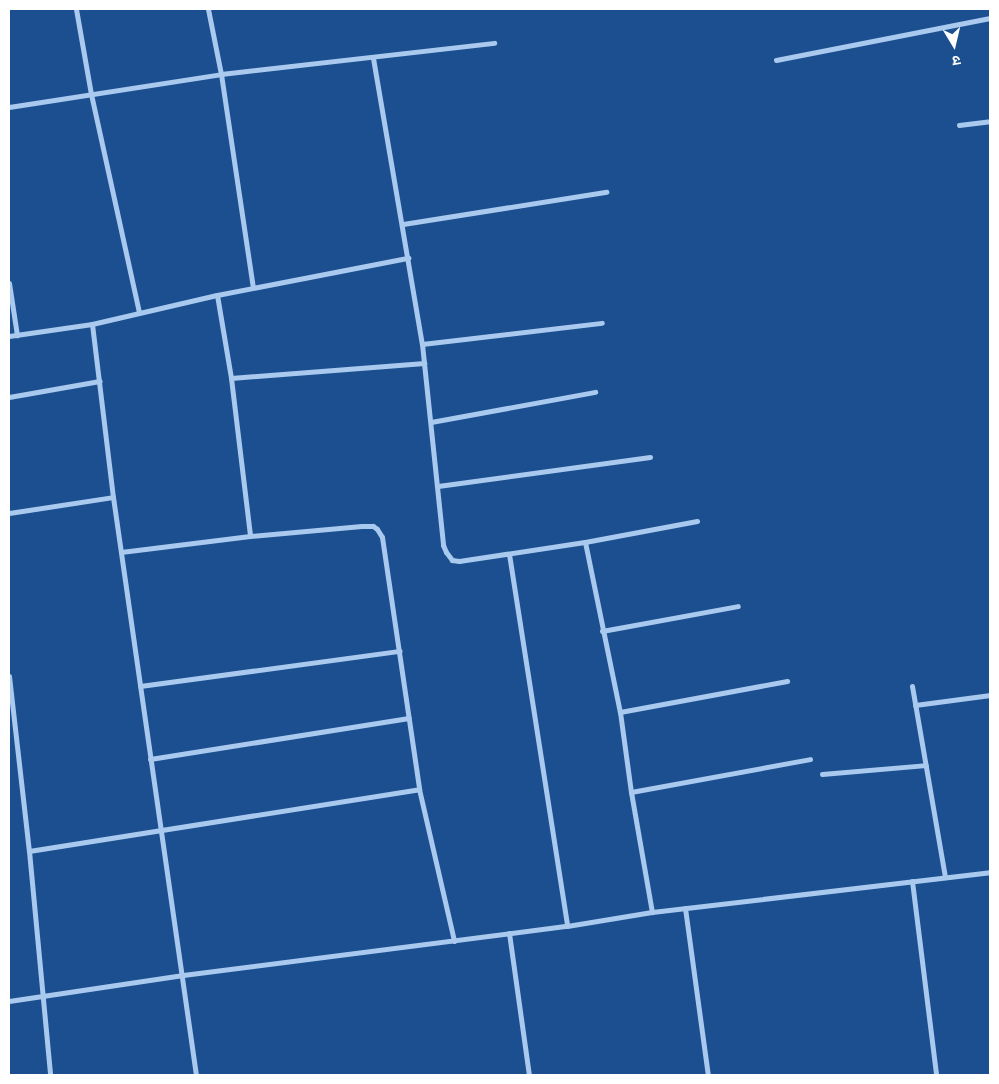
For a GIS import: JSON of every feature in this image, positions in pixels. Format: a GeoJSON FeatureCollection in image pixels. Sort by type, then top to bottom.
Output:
{"type":"FeatureCollection","features":[{"type":"Feature","properties":{"kind":"street"},"geometry":{"type":"LineString","coordinates":[[76,9],[91,94],[140,312]]}},
{"type":"Feature","properties":{"kind":"street"},"geometry":{"type":"LineString","coordinates":[[208,9],[221,74],[253,288]]}},
{"type":"Feature","properties":{"kind":"street"},"geometry":{"type":"LineString","coordinates":[[776,60],[990,18]]}},
{"type":"Feature","properties":{"kind":"street"},"geometry":{"type":"LineString","coordinates":[[9,107],[221,74],[494,44]]}},
{"type":"Feature","properties":{"kind":"street"},"geometry":{"type":"LineString","coordinates":[[373,58],[403,224],[422,344],[443,545],[452,560],[459,561],[585,542],[697,521]]}},
{"type":"Feature","properties":{"kind":"street"},"geometry":{"type":"LineString","coordinates":[[959,124],[990,121]]}},
{"type":"Feature","properties":{"kind":"street"},"geometry":{"type":"LineString","coordinates":[[403,224],[606,192]]}},
{"type":"Feature","properties":{"kind":"street"},"geometry":{"type":"LineString","coordinates":[[9,336],[92,324],[217,295],[408,258]]}},
{"type":"Feature","properties":{"kind":"street"},"geometry":{"type":"LineString","coordinates":[[9,283],[17,334]]}},
{"type":"Feature","properties":{"kind":"street"},"geometry":{"type":"LineString","coordinates":[[217,295],[231,378],[250,536]]}},
{"type":"Feature","properties":{"kind":"street"},"geometry":{"type":"LineString","coordinates":[[422,344],[602,323]]}},
{"type":"Feature","properties":{"kind":"street"},"geometry":{"type":"LineString","coordinates":[[92,324],[113,497],[196,1075]]}},
{"type":"Feature","properties":{"kind":"street"},"geometry":{"type":"LineString","coordinates":[[231,378],[424,363]]}},
{"type":"Feature","properties":{"kind":"street"},"geometry":{"type":"LineString","coordinates":[[9,397],[100,382]]}},
{"type":"Feature","properties":{"kind":"street"},"geometry":{"type":"LineString","coordinates":[[431,422],[595,392]]}},
{"type":"Feature","properties":{"kind":"street"},"geometry":{"type":"LineString","coordinates":[[438,486],[650,457]]}},
{"type":"Feature","properties":{"kind":"street"},"geometry":{"type":"LineString","coordinates":[[9,513],[113,497]]}},
{"type":"Feature","properties":{"kind":"street"},"geometry":{"type":"LineString","coordinates":[[121,552],[250,536],[362,526],[373,526],[377,529],[382,537],[420,789],[454,941]]}},
{"type":"Feature","properties":{"kind":"street"},"geometry":{"type":"LineString","coordinates":[[585,542],[620,712],[631,792],[652,912]]}},
{"type":"Feature","properties":{"kind":"street"},"geometry":{"type":"LineString","coordinates":[[509,554],[567,926]]}},
{"type":"Feature","properties":{"kind":"street"},"geometry":{"type":"LineString","coordinates":[[602,631],[738,606]]}},
{"type":"Feature","properties":{"kind":"street"},"geometry":{"type":"LineString","coordinates":[[140,686],[400,651]]}},
{"type":"Feature","properties":{"kind":"street"},"geometry":{"type":"LineString","coordinates":[[9,676],[29,851],[50,1075]]}},
{"type":"Feature","properties":{"kind":"street"},"geometry":{"type":"LineString","coordinates":[[620,712],[787,681]]}},
{"type":"Feature","properties":{"kind":"street"},"geometry":{"type":"LineString","coordinates":[[912,686],[945,877]]}},
{"type":"Feature","properties":{"kind":"street"},"geometry":{"type":"LineString","coordinates":[[915,705],[990,695]]}},
{"type":"Feature","properties":{"kind":"street"},"geometry":{"type":"LineString","coordinates":[[150,759],[409,718]]}},
{"type":"Feature","properties":{"kind":"street"},"geometry":{"type":"LineString","coordinates":[[631,792],[810,759]]}},
{"type":"Feature","properties":{"kind":"street"},"geometry":{"type":"LineString","coordinates":[[822,774],[926,765]]}},
{"type":"Feature","properties":{"kind":"street"},"geometry":{"type":"LineString","coordinates":[[29,851],[420,789]]}},
{"type":"Feature","properties":{"kind":"street"},"geometry":{"type":"LineString","coordinates":[[9,1001],[42,998],[183,975],[567,926],[652,912],[990,872]]}},
{"type":"Feature","properties":{"kind":"street"},"geometry":{"type":"LineString","coordinates":[[912,881],[936,1075]]}},
{"type":"Feature","properties":{"kind":"street"},"geometry":{"type":"LineString","coordinates":[[686,908],[708,1075]]}},
{"type":"Feature","properties":{"kind":"street"},"geometry":{"type":"LineString","coordinates":[[509,933],[529,1075]]}}]}
